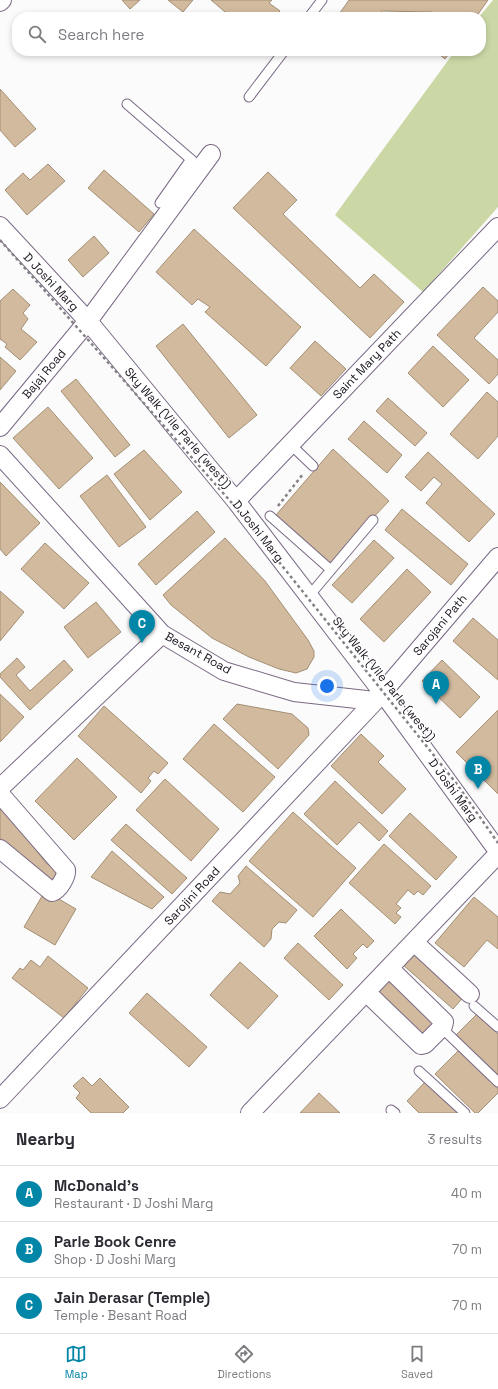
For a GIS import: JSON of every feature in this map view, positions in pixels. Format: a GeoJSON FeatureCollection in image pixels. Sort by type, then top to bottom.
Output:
{"type":"FeatureCollection","features":[{"type":"Feature","properties":{"kind":"street","name":"Bajaj Road"},"geometry":{"type":"LineString","coordinates":[[0,427],[88,321],[201,160]]}},
{"type":"Feature","properties":{"kind":"street","name":"D Joshi Marg"},"geometry":{"type":"LineString","coordinates":[[0,226],[88,321],[236,501],[309,596],[379,697],[498,851]]}},
{"type":"Feature","properties":{"kind":"street","name":"Saint Mary Path"},"geometry":{"type":"LineString","coordinates":[[236,501],[498,227]]}},
{"type":"Feature","properties":{"kind":"street","name":"Besant Road"},"geometry":{"type":"LineString","coordinates":[[0,455],[162,634],[224,671],[294,692],[379,697]]}},
{"type":"Feature","properties":{"kind":"street","name":"Sarojani Path"},"geometry":{"type":"LineString","coordinates":[[379,697],[498,557]]}},
{"type":"Feature","properties":{"kind":"street"},"geometry":{"type":"LineString","coordinates":[[0,788],[162,634]]}},
{"type":"Feature","properties":{"kind":"street","name":"Sarojini Road"},"geometry":{"type":"LineString","coordinates":[[0,1099],[379,697]]}},
{"type":"Feature","properties":{"kind":"street"},"geometry":{"type":"LineString","coordinates":[[0,794],[66,870],[67,874],[57,890],[52,892],[0,849]]}},
{"type":"Feature","properties":{"kind":"street"},"geometry":{"type":"LineString","coordinates":[[250,1113],[395,966],[498,854]]}},
{"type":"Feature","properties":{"kind":"street"},"geometry":{"type":"LineString","coordinates":[[416,943],[472,1000]]}},
{"type":"Feature","properties":{"kind":"street"},"geometry":{"type":"LineString","coordinates":[[367,994],[421,1044],[425,1044],[443,1026],[444,1022],[395,966]]}},
{"type":"Feature","properties":{"kind":"street"},"geometry":{"type":"LineString","coordinates":[[395,966],[453,1014]]}},
{"type":"Feature","properties":{"kind":"lane"},"geometry":{"type":"LineString","coordinates":[[314,12],[322,0]]}},
{"type":"Feature","properties":{"kind":"lane"},"geometry":{"type":"LineString","coordinates":[[248,97],[280,56]]}},
{"type":"Feature","properties":{"kind":"lane"},"geometry":{"type":"LineString","coordinates":[[127,104],[201,160],[160,203]]}},
{"type":"Feature","properties":{"kind":"lane"},"geometry":{"type":"LineString","coordinates":[[290,444],[312,465]]}},
{"type":"Feature","properties":{"kind":"lane"},"geometry":{"type":"LineString","coordinates":[[258,531],[271,515],[331,570]]}},
{"type":"Feature","properties":{"kind":"lane"},"geometry":{"type":"LineString","coordinates":[[309,596],[374,520]]}},
{"type":"Feature","properties":{"kind":"lane"},"geometry":{"type":"LineString","coordinates":[[472,1000],[498,1027]]}},
{"type":"Feature","properties":{"kind":"lane"},"geometry":{"type":"LineString","coordinates":[[446,1032],[498,1082]]}},
{"type":"Feature","properties":{"kind":"lane"},"geometry":{"type":"LineString","coordinates":[[419,1071],[464,1113]]}},
{"type":"Feature","properties":{"kind":"path","name":"Sky Walk (Vile Parle (west))"},"geometry":{"type":"LineString","coordinates":[[0,240],[232,502],[456,784],[498,842]]}},
{"type":"Feature","properties":{"kind":"path"},"geometry":{"type":"LineString","coordinates":[[271,515],[312,465]]}},
{"type":"Feature","properties":{"kind":"green space"},"geometry":{"type":"Polygon","coordinates":[[[493,0],[498,0],[498,207],[423,292],[335,215],[451,56],[486,56],[486,12],[483,12],[493,0]]]}},
{"type":"Feature","properties":{"kind":"building"},"geometry":{"type":"Polygon","coordinates":[[[122,0],[140,0],[130,9],[122,0]]]}},
{"type":"Feature","properties":{"kind":"building"},"geometry":{"type":"Polygon","coordinates":[[[168,0],[193,0],[183,12],[168,0]]]}},
{"type":"Feature","properties":{"kind":"building"},"geometry":{"type":"Polygon","coordinates":[[[211,0],[272,0],[269,3],[280,11],[279,12],[225,12],[211,0]]]}},
{"type":"Feature","properties":{"kind":"building"},"geometry":{"type":"Polygon","coordinates":[[[349,0],[488,0],[480,12],[341,12],[349,0]]]}},
{"type":"Feature","properties":{"kind":"building"},"geometry":{"type":"Polygon","coordinates":[[[0,89],[36,129],[15,147],[0,130],[0,89]]]}},
{"type":"Feature","properties":{"kind":"building"},"geometry":{"type":"Polygon","coordinates":[[[48,164],[65,181],[27,215],[5,190],[23,173],[30,180],[48,164]]]}},
{"type":"Feature","properties":{"kind":"building"},"geometry":{"type":"Polygon","coordinates":[[[104,170],[154,214],[139,232],[88,188],[104,170]]]}},
{"type":"Feature","properties":{"kind":"building"},"geometry":{"type":"Polygon","coordinates":[[[268,172],[297,200],[283,214],[360,288],[374,274],[404,302],[370,338],[233,208],[268,172]]]}},
{"type":"Feature","properties":{"kind":"building"},"geometry":{"type":"Polygon","coordinates":[[[194,229],[301,327],[266,366],[205,312],[210,307],[198,299],[192,305],[156,272],[194,229]]]}},
{"type":"Feature","properties":{"kind":"building"},"geometry":{"type":"Polygon","coordinates":[[[94,236],[109,253],[83,277],[68,260],[94,236]]]}},
{"type":"Feature","properties":{"kind":"building"},"geometry":{"type":"Polygon","coordinates":[[[483,287],[498,301],[498,312],[474,338],[498,360],[498,374],[489,384],[437,335],[483,287]]]}},
{"type":"Feature","properties":{"kind":"building"},"geometry":{"type":"Polygon","coordinates":[[[13,289],[30,305],[23,313],[28,319],[21,329],[37,342],[20,360],[5,347],[7,344],[0,339],[0,301],[13,289]]]}},
{"type":"Feature","properties":{"kind":"building"},"geometry":{"type":"Polygon","coordinates":[[[183,324],[257,415],[229,438],[156,346],[183,324]]]}},
{"type":"Feature","properties":{"kind":"building"},"geometry":{"type":"Polygon","coordinates":[[[315,341],[346,369],[321,396],[290,368],[315,341]]]}},
{"type":"Feature","properties":{"kind":"building"},"geometry":{"type":"Polygon","coordinates":[[[433,346],[469,380],[443,407],[408,373],[433,346]]]}},
{"type":"Feature","properties":{"kind":"building"},"geometry":{"type":"Polygon","coordinates":[[[0,357],[16,371],[0,390],[0,357]]]}},
{"type":"Feature","properties":{"kind":"building"},"geometry":{"type":"Polygon","coordinates":[[[76,379],[130,445],[115,457],[61,391],[76,379]]]}},
{"type":"Feature","properties":{"kind":"building"},"geometry":{"type":"Polygon","coordinates":[[[487,392],[498,402],[498,436],[478,459],[450,434],[487,392]]]}},
{"type":"Feature","properties":{"kind":"building"},"geometry":{"type":"Polygon","coordinates":[[[388,398],[427,433],[415,446],[376,411],[388,398]]]}},
{"type":"Feature","properties":{"kind":"building"},"geometry":{"type":"Polygon","coordinates":[[[48,407],[93,458],[59,489],[13,438],[48,407]]]}},
{"type":"Feature","properties":{"kind":"building"},"geometry":{"type":"Polygon","coordinates":[[[364,421],[402,455],[387,473],[348,439],[364,421]]]}},
{"type":"Feature","properties":{"kind":"building"},"geometry":{"type":"Polygon","coordinates":[[[333,449],[389,501],[328,565],[276,515],[333,449]]]}},
{"type":"Feature","properties":{"kind":"building"},"geometry":{"type":"Polygon","coordinates":[[[144,450],[182,492],[150,520],[114,474],[144,450]]]}},
{"type":"Feature","properties":{"kind":"building"},"geometry":{"type":"Polygon","coordinates":[[[428,452],[495,514],[469,542],[426,503],[442,484],[434,477],[421,491],[405,477],[428,452]]]}},
{"type":"Feature","properties":{"kind":"building"},"geometry":{"type":"Polygon","coordinates":[[[107,475],[146,527],[119,547],[80,496],[107,475]]]}},
{"type":"Feature","properties":{"kind":"building"},"geometry":{"type":"Polygon","coordinates":[[[0,482],[40,523],[6,556],[0,549],[0,482]]]}},
{"type":"Feature","properties":{"kind":"building"},"geometry":{"type":"Polygon","coordinates":[[[402,509],[468,564],[451,585],[385,530],[402,509]]]}},
{"type":"Feature","properties":{"kind":"building"},"geometry":{"type":"Polygon","coordinates":[[[197,511],[215,532],[156,585],[138,564],[197,511]]]}},
{"type":"Feature","properties":{"kind":"building"},"geometry":{"type":"Polygon","coordinates":[[[225,538],[265,581],[308,640],[314,651],[314,657],[307,669],[296,673],[279,669],[249,657],[212,638],[171,605],[163,595],[225,538]]]}},
{"type":"Feature","properties":{"kind":"building"},"geometry":{"type":"Polygon","coordinates":[[[374,540],[394,558],[352,603],[332,585],[374,540]]]}},
{"type":"Feature","properties":{"kind":"building"},"geometry":{"type":"Polygon","coordinates":[[[45,543],[89,583],[64,609],[21,569],[45,543]]]}},
{"type":"Feature","properties":{"kind":"building"},"geometry":{"type":"Polygon","coordinates":[[[407,569],[431,592],[384,642],[360,619],[407,569]]]}},
{"type":"Feature","properties":{"kind":"building"},"geometry":{"type":"Polygon","coordinates":[[[0,591],[24,612],[0,641],[0,591]]]}},
{"type":"Feature","properties":{"kind":"building"},"geometry":{"type":"Polygon","coordinates":[[[96,602],[121,632],[88,658],[64,627],[96,602]]]}},
{"type":"Feature","properties":{"kind":"building"},"geometry":{"type":"Polygon","coordinates":[[[473,618],[498,640],[498,680],[453,641],[473,618]]]}},
{"type":"Feature","properties":{"kind":"building"},"geometry":{"type":"Polygon","coordinates":[[[17,658],[25,667],[16,675],[30,691],[64,660],[73,670],[30,710],[0,677],[0,674],[17,658]]]}},
{"type":"Feature","properties":{"kind":"building"},"geometry":{"type":"Polygon","coordinates":[[[442,660],[480,697],[460,718],[422,681],[442,660]]]}},
{"type":"Feature","properties":{"kind":"building"},"geometry":{"type":"Polygon","coordinates":[[[0,694],[24,717],[0,742],[0,694]]]}},
{"type":"Feature","properties":{"kind":"building"},"geometry":{"type":"Polygon","coordinates":[[[237,704],[292,714],[308,728],[309,735],[278,769],[223,719],[237,704]]]}},
{"type":"Feature","properties":{"kind":"building"},"geometry":{"type":"Polygon","coordinates":[[[104,706],[168,763],[158,774],[154,771],[148,778],[151,781],[141,793],[78,736],[104,706]]]}},
{"type":"Feature","properties":{"kind":"building"},"geometry":{"type":"Polygon","coordinates":[[[498,710],[498,794],[456,752],[498,710]]]}},
{"type":"Feature","properties":{"kind":"building"},"geometry":{"type":"Polygon","coordinates":[[[214,724],[275,777],[243,812],[183,759],[214,724]]]}},
{"type":"Feature","properties":{"kind":"building"},"geometry":{"type":"Polygon","coordinates":[[[361,734],[384,756],[378,762],[406,789],[382,814],[331,766],[361,734]]]}},
{"type":"Feature","properties":{"kind":"building"},"geometry":{"type":"Polygon","coordinates":[[[77,758],[117,797],[74,840],[35,801],[77,758]]]}},
{"type":"Feature","properties":{"kind":"building"},"geometry":{"type":"Polygon","coordinates":[[[165,779],[219,829],[191,861],[136,810],[165,779]]]}},
{"type":"Feature","properties":{"kind":"building"},"geometry":{"type":"Polygon","coordinates":[[[335,781],[388,831],[379,841],[359,822],[337,845],[304,814],[335,781]]]}},
{"type":"Feature","properties":{"kind":"building"},"geometry":{"type":"Polygon","coordinates":[[[0,805],[46,863],[61,874],[54,889],[0,845],[0,805]]]}},
{"type":"Feature","properties":{"kind":"building"},"geometry":{"type":"Polygon","coordinates":[[[293,812],[356,868],[313,917],[249,861],[293,812]]]}},
{"type":"Feature","properties":{"kind":"building"},"geometry":{"type":"Polygon","coordinates":[[[410,813],[457,857],[436,880],[389,836],[410,813]]]}},
{"type":"Feature","properties":{"kind":"building"},"geometry":{"type":"Polygon","coordinates":[[[126,824],[187,878],[172,894],[111,840],[126,824]]]}},
{"type":"Feature","properties":{"kind":"building"},"geometry":{"type":"Polygon","coordinates":[[[384,844],[431,886],[423,895],[418,891],[414,895],[408,890],[396,904],[401,908],[396,913],[401,917],[395,924],[349,883],[384,844]]]}},
{"type":"Feature","properties":{"kind":"building"},"geometry":{"type":"Polygon","coordinates":[[[112,851],[164,897],[152,909],[91,877],[112,851]]]}},
{"type":"Feature","properties":{"kind":"building"},"geometry":{"type":"Polygon","coordinates":[[[246,866],[297,910],[286,923],[279,922],[272,929],[271,939],[264,947],[212,901],[220,892],[230,894],[240,883],[238,876],[246,866]]]}},
{"type":"Feature","properties":{"kind":"building"},"geometry":{"type":"Polygon","coordinates":[[[45,891],[76,909],[55,945],[24,927],[45,891]]]}},
{"type":"Feature","properties":{"kind":"building"},"geometry":{"type":"Polygon","coordinates":[[[474,897],[498,917],[498,949],[487,940],[464,967],[435,943],[474,897]]]}},
{"type":"Feature","properties":{"kind":"building"},"geometry":{"type":"Polygon","coordinates":[[[341,909],[374,941],[367,948],[363,944],[353,954],[357,958],[347,969],[314,936],[341,909]]]}},
{"type":"Feature","properties":{"kind":"building"},"geometry":{"type":"Polygon","coordinates":[[[298,943],[343,985],[329,1000],[284,958],[298,943]]]}},
{"type":"Feature","properties":{"kind":"building"},"geometry":{"type":"Polygon","coordinates":[[[416,949],[466,994],[453,1009],[402,964],[416,949]]]}},
{"type":"Feature","properties":{"kind":"building"},"geometry":{"type":"Polygon","coordinates":[[[48,956],[88,988],[64,1018],[12,978],[20,968],[23,970],[31,960],[40,967],[48,956]]]}},
{"type":"Feature","properties":{"kind":"building"},"geometry":{"type":"Polygon","coordinates":[[[240,962],[278,996],[248,1029],[210,995],[240,962]]]}},
{"type":"Feature","properties":{"kind":"building"},"geometry":{"type":"Polygon","coordinates":[[[392,975],[442,1024],[423,1043],[373,995],[392,975]]]}},
{"type":"Feature","properties":{"kind":"building"},"geometry":{"type":"Polygon","coordinates":[[[147,993],[207,1047],[189,1067],[129,1013],[147,993]]]}},
{"type":"Feature","properties":{"kind":"building"},"geometry":{"type":"Polygon","coordinates":[[[477,1014],[498,1034],[498,1077],[456,1035],[477,1014]]]}},
{"type":"Feature","properties":{"kind":"building"},"geometry":{"type":"Polygon","coordinates":[[[461,1048],[498,1085],[498,1093],[478,1113],[475,1113],[435,1074],[461,1048]]]}},
{"type":"Feature","properties":{"kind":"building"},"geometry":{"type":"Polygon","coordinates":[[[83,1077],[92,1086],[100,1078],[129,1107],[123,1113],[91,1113],[76,1098],[80,1093],[73,1086],[83,1077]]]}},
{"type":"Feature","properties":{"kind":"building"},"geometry":{"type":"Polygon","coordinates":[[[426,1081],[459,1113],[419,1113],[407,1101],[426,1081]]]}},
{"type":"Feature","properties":{"kind":"building"},"geometry":{"type":"Polygon","coordinates":[[[319,1093],[340,1113],[300,1113],[319,1093]]]}},
{"type":"Feature","properties":{"kind":"place","name":"Jain Derasar (Temple)"},"geometry":{"type":"Point","coordinates":[142,643]}},
{"type":"Feature","properties":{"kind":"place","name":"McDonald's"},"geometry":{"type":"Point","coordinates":[436,704]}},
{"type":"Feature","properties":{"kind":"place","name":"Parle Book Cenre"},"geometry":{"type":"Point","coordinates":[478,789]}}]}
